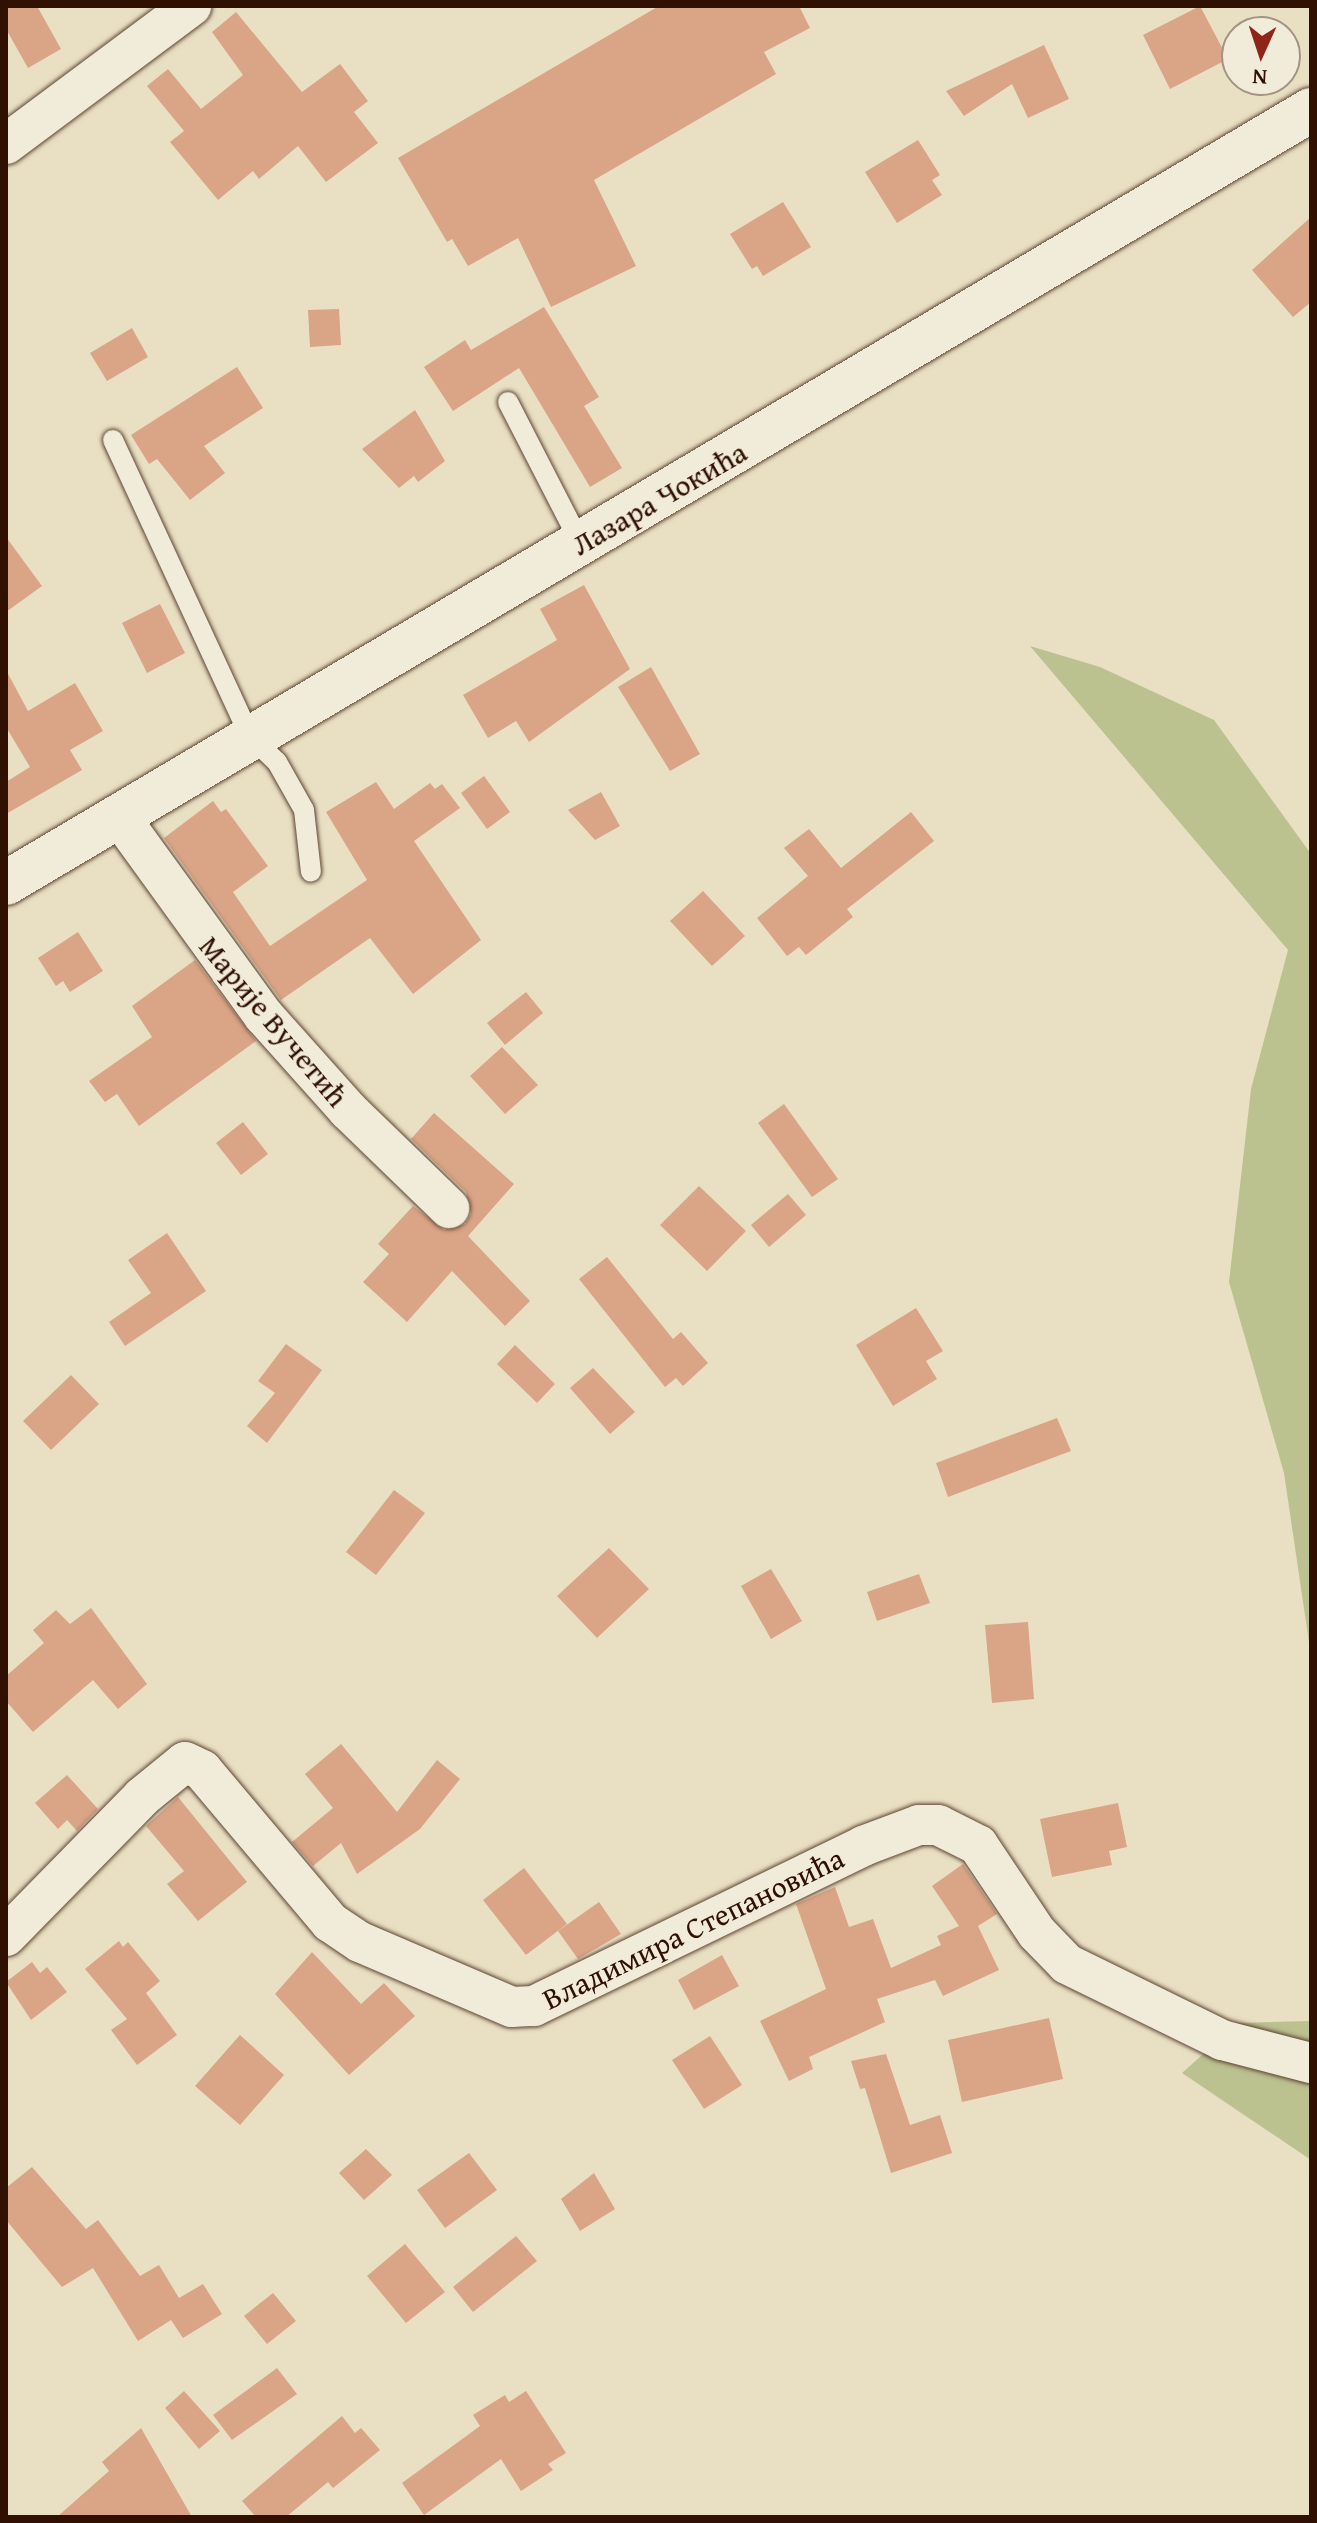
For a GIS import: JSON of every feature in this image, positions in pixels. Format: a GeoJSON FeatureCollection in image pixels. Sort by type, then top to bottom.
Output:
{"type":"FeatureCollection","features":[{"type":"Feature","properties":{"kind":"street"},"geometry":{"type":"LineString","coordinates":[[6,144],[191,6]]}},
{"type":"Feature","properties":{"kind":"street","name":"Лазара Чокића"},"geometry":{"type":"LineString","coordinates":[[6,883],[1311,110]]}},
{"type":"Feature","properties":{"kind":"street","name":"Марије Вучетић"},"geometry":{"type":"LineString","coordinates":[[119,816],[264,1016],[348,1110],[449,1208]]}},
{"type":"Feature","properties":{"kind":"street","name":"Владимира Степановића"},"geometry":{"type":"LineString","coordinates":[[6,1936],[151,1788],[185,1762],[202,1770],[330,1922],[360,1942],[512,2007],[534,2006],[863,1846],[919,1825],[938,1825],[978,1845],[1037,1933],[1067,1964],[1222,2040],[1311,2063]]}},
{"type":"Feature","properties":{"kind":"lane"},"geometry":{"type":"LineString","coordinates":[[508,402],[581,544]]}},
{"type":"Feature","properties":{"kind":"lane"},"geometry":{"type":"LineString","coordinates":[[113,440],[250,736],[277,762],[304,810],[311,872]]}},
{"type":"Feature","properties":{"kind":"green space"},"geometry":{"type":"Polygon","coordinates":[[[1030,646],[1100,667],[1214,720],[1311,854],[1311,1656],[1284,1473],[1229,1282],[1251,1089],[1288,950],[1030,646]]]}},
{"type":"Feature","properties":{"kind":"green space"},"geometry":{"type":"Polygon","coordinates":[[[1311,2021],[1311,2160],[1182,2073],[1238,2023],[1311,2021]]]}},
{"type":"Feature","properties":{"kind":"building"},"geometry":{"type":"Polygon","coordinates":[[[6,6],[37,6],[61,49],[28,68],[6,29],[6,6]]]}},
{"type":"Feature","properties":{"kind":"building"},"geometry":{"type":"Polygon","coordinates":[[[659,6],[799,6],[810,28],[764,52],[776,74],[594,180],[636,266],[551,307],[518,238],[468,266],[452,239],[447,242],[398,158],[659,6]]]}},
{"type":"Feature","properties":{"kind":"building"},"geometry":{"type":"Polygon","coordinates":[[[1200,6],[1221,46],[1221,63],[1170,89],[1143,35],[1200,6]]]}},
{"type":"Feature","properties":{"kind":"building"},"geometry":{"type":"Polygon","coordinates":[[[236,12],[302,92],[340,64],[368,101],[354,112],[378,143],[326,182],[298,146],[259,179],[253,171],[218,200],[170,142],[184,131],[147,86],[168,69],[201,109],[243,75],[212,32],[236,12]]]}},
{"type":"Feature","properties":{"kind":"building"},"geometry":{"type":"Polygon","coordinates":[[[1044,45],[1069,99],[1028,118],[1012,84],[964,116],[946,91],[1044,45]]]}},
{"type":"Feature","properties":{"kind":"building"},"geometry":{"type":"Polygon","coordinates":[[[918,140],[940,175],[932,180],[942,195],[897,223],[865,172],[918,140]]]}},
{"type":"Feature","properties":{"kind":"building"},"geometry":{"type":"Polygon","coordinates":[[[783,202],[811,247],[763,276],[757,266],[752,269],[730,234],[783,202]]]}},
{"type":"Feature","properties":{"kind":"building"},"geometry":{"type":"Polygon","coordinates":[[[1311,217],[1311,302],[1293,317],[1252,270],[1311,217]]]}},
{"type":"Feature","properties":{"kind":"building"},"geometry":{"type":"Polygon","coordinates":[[[544,307],[599,397],[584,406],[622,468],[590,487],[519,368],[453,411],[424,367],[465,340],[471,350],[544,307]]]}},
{"type":"Feature","properties":{"kind":"building"},"geometry":{"type":"Polygon","coordinates":[[[339,309],[341,345],[310,347],[308,310],[339,309]]]}},
{"type":"Feature","properties":{"kind":"building"},"geometry":{"type":"Polygon","coordinates":[[[132,328],[148,357],[107,381],[90,353],[132,328]]]}},
{"type":"Feature","properties":{"kind":"building"},"geometry":{"type":"Polygon","coordinates":[[[237,367],[263,408],[204,446],[225,473],[190,500],[157,459],[149,464],[131,435],[237,367]]]}},
{"type":"Feature","properties":{"kind":"building"},"geometry":{"type":"Polygon","coordinates":[[[415,410],[445,461],[418,482],[414,476],[399,488],[362,449],[415,410]]]}},
{"type":"Feature","properties":{"kind":"building"},"geometry":{"type":"Polygon","coordinates":[[[6,537],[42,586],[6,612],[6,537]]]}},
{"type":"Feature","properties":{"kind":"building"},"geometry":{"type":"Polygon","coordinates":[[[584,585],[630,669],[529,742],[516,721],[488,738],[463,695],[557,640],[540,609],[584,585]]]}},
{"type":"Feature","properties":{"kind":"building"},"geometry":{"type":"Polygon","coordinates":[[[160,604],[185,653],[147,673],[122,623],[160,604]]]}},
{"type":"Feature","properties":{"kind":"building"},"geometry":{"type":"Polygon","coordinates":[[[651,667],[700,754],[670,771],[618,687],[651,667]]]}},
{"type":"Feature","properties":{"kind":"building"},"geometry":{"type":"Polygon","coordinates":[[[6,670],[28,711],[75,683],[103,731],[70,750],[82,770],[6,814],[6,782],[30,767],[6,727],[6,670]]]}},
{"type":"Feature","properties":{"kind":"building"},"geometry":{"type":"Polygon","coordinates":[[[484,776],[510,812],[487,829],[461,793],[484,776]]]}},
{"type":"Feature","properties":{"kind":"building"},"geometry":{"type":"Polygon","coordinates":[[[376,782],[394,809],[430,783],[435,789],[442,784],[460,808],[414,841],[481,940],[413,994],[370,938],[281,1000],[164,838],[213,801],[221,812],[226,809],[268,866],[233,892],[270,946],[367,880],[326,812],[376,782]]]}},
{"type":"Feature","properties":{"kind":"building"},"geometry":{"type":"Polygon","coordinates":[[[601,792],[620,826],[595,840],[568,810],[601,792]]]}},
{"type":"Feature","properties":{"kind":"building"},"geometry":{"type":"Polygon","coordinates":[[[911,812],[934,841],[847,909],[853,917],[806,955],[799,947],[787,956],[757,918],[808,876],[784,848],[809,829],[841,868],[911,812]]]}},
{"type":"Feature","properties":{"kind":"building"},"geometry":{"type":"Polygon","coordinates":[[[703,891],[745,936],[712,966],[670,921],[703,891]]]}},
{"type":"Feature","properties":{"kind":"building"},"geometry":{"type":"Polygon","coordinates":[[[78,932],[103,971],[70,992],[63,981],[56,986],[38,958],[78,932]]]}},
{"type":"Feature","properties":{"kind":"building"},"geometry":{"type":"Polygon","coordinates":[[[195,960],[256,1041],[139,1126],[117,1094],[105,1102],[89,1081],[152,1037],[132,1006],[195,960]]]}},
{"type":"Feature","properties":{"kind":"building"},"geometry":{"type":"Polygon","coordinates":[[[526,992],[543,1013],[505,1045],[487,1023],[526,992]]]}},
{"type":"Feature","properties":{"kind":"building"},"geometry":{"type":"Polygon","coordinates":[[[502,1047],[538,1085],[505,1114],[470,1076],[502,1047]]]}},
{"type":"Feature","properties":{"kind":"building"},"geometry":{"type":"Polygon","coordinates":[[[784,1104],[838,1179],[812,1197],[758,1123],[784,1104]]]}},
{"type":"Feature","properties":{"kind":"building"},"geometry":{"type":"Polygon","coordinates":[[[434,1113],[514,1184],[468,1236],[530,1301],[505,1326],[452,1271],[407,1322],[363,1282],[389,1254],[378,1244],[413,1206],[444,1230],[465,1224],[471,1214],[466,1192],[411,1139],[434,1113]]]}},
{"type":"Feature","properties":{"kind":"building"},"geometry":{"type":"Polygon","coordinates":[[[243,1122],[268,1154],[241,1175],[216,1143],[243,1122]]]}},
{"type":"Feature","properties":{"kind":"building"},"geometry":{"type":"Polygon","coordinates":[[[699,1186],[746,1231],[707,1271],[660,1225],[699,1186]]]}},
{"type":"Feature","properties":{"kind":"building"},"geometry":{"type":"Polygon","coordinates":[[[788,1194],[806,1215],[769,1247],[751,1225],[788,1194]]]}},
{"type":"Feature","properties":{"kind":"building"},"geometry":{"type":"Polygon","coordinates":[[[167,1233],[206,1291],[125,1346],[109,1322],[151,1293],[128,1260],[167,1233]]]}},
{"type":"Feature","properties":{"kind":"building"},"geometry":{"type":"Polygon","coordinates":[[[607,1257],[673,1339],[681,1332],[708,1363],[683,1386],[676,1378],[665,1387],[579,1279],[607,1257]]]}},
{"type":"Feature","properties":{"kind":"building"},"geometry":{"type":"Polygon","coordinates":[[[916,1308],[943,1351],[926,1361],[937,1379],[893,1406],[856,1345],[916,1308]]]}},
{"type":"Feature","properties":{"kind":"building"},"geometry":{"type":"Polygon","coordinates":[[[286,1344],[322,1370],[267,1443],[247,1426],[275,1393],[258,1381],[286,1344]]]}},
{"type":"Feature","properties":{"kind":"building"},"geometry":{"type":"Polygon","coordinates":[[[515,1345],[555,1384],[537,1403],[497,1364],[515,1345]]]}},
{"type":"Feature","properties":{"kind":"building"},"geometry":{"type":"Polygon","coordinates":[[[593,1368],[635,1412],[610,1434],[570,1388],[593,1368]]]}},
{"type":"Feature","properties":{"kind":"building"},"geometry":{"type":"Polygon","coordinates":[[[71,1375],[99,1404],[51,1450],[23,1421],[71,1375]]]}},
{"type":"Feature","properties":{"kind":"building"},"geometry":{"type":"Polygon","coordinates":[[[1057,1418],[1071,1451],[948,1497],[936,1463],[1057,1418]]]}},
{"type":"Feature","properties":{"kind":"building"},"geometry":{"type":"Polygon","coordinates":[[[394,1490],[425,1513],[376,1575],[346,1552],[394,1490]]]}},
{"type":"Feature","properties":{"kind":"building"},"geometry":{"type":"Polygon","coordinates":[[[609,1548],[649,1589],[597,1638],[557,1596],[609,1548]]]}},
{"type":"Feature","properties":{"kind":"building"},"geometry":{"type":"Polygon","coordinates":[[[771,1569],[802,1621],[771,1639],[741,1586],[771,1569]]]}},
{"type":"Feature","properties":{"kind":"building"},"geometry":{"type":"Polygon","coordinates":[[[919,1574],[930,1603],[877,1621],[867,1592],[919,1574]]]}},
{"type":"Feature","properties":{"kind":"building"},"geometry":{"type":"Polygon","coordinates":[[[91,1608],[147,1684],[118,1709],[93,1680],[33,1732],[6,1701],[6,1676],[44,1643],[33,1630],[56,1610],[70,1624],[91,1608]]]}},
{"type":"Feature","properties":{"kind":"building"},"geometry":{"type":"Polygon","coordinates":[[[1028,1622],[1034,1699],[992,1703],[985,1625],[1028,1622]]]}},
{"type":"Feature","properties":{"kind":"building"},"geometry":{"type":"Polygon","coordinates":[[[341,1744],[397,1812],[437,1760],[460,1779],[420,1829],[357,1874],[341,1843],[313,1866],[292,1842],[333,1808],[305,1774],[341,1744]]]}},
{"type":"Feature","properties":{"kind":"building"},"geometry":{"type":"Polygon","coordinates":[[[67,1775],[98,1809],[77,1831],[67,1820],[58,1829],[35,1803],[67,1775]]]}},
{"type":"Feature","properties":{"kind":"building"},"geometry":{"type":"Polygon","coordinates":[[[178,1797],[247,1882],[198,1921],[167,1884],[184,1871],[146,1826],[178,1797]]]}},
{"type":"Feature","properties":{"kind":"building"},"geometry":{"type":"Polygon","coordinates":[[[1118,1803],[1127,1847],[1109,1851],[1112,1865],[1052,1877],[1040,1819],[1118,1803]]]}},
{"type":"Feature","properties":{"kind":"building"},"geometry":{"type":"Polygon","coordinates":[[[963,1864],[997,1914],[978,1926],[999,1970],[943,1996],[935,1980],[877,1999],[885,2022],[809,2057],[813,2069],[789,2081],[760,2021],[826,1989],[796,1904],[835,1887],[849,1927],[873,1919],[891,1968],[941,1945],[937,1936],[959,1926],[932,1886],[963,1864]]]}},
{"type":"Feature","properties":{"kind":"building"},"geometry":{"type":"Polygon","coordinates":[[[524,1868],[567,1924],[526,1955],[483,1900],[524,1868]]]}},
{"type":"Feature","properties":{"kind":"building"},"geometry":{"type":"Polygon","coordinates":[[[599,1902],[621,1934],[578,1959],[558,1931],[599,1902]]]}},
{"type":"Feature","properties":{"kind":"building"},"geometry":{"type":"Polygon","coordinates":[[[119,1941],[123,1947],[128,1942],[160,1981],[146,1993],[177,2035],[137,2065],[111,2030],[127,2019],[85,1969],[119,1941]]]}},
{"type":"Feature","properties":{"kind":"building"},"geometry":{"type":"Polygon","coordinates":[[[312,1952],[361,2004],[384,1983],[415,2016],[349,2075],[275,1994],[312,1952]]]}},
{"type":"Feature","properties":{"kind":"building"},"geometry":{"type":"Polygon","coordinates":[[[722,1955],[739,1986],[694,2010],[678,1980],[722,1955]]]}},
{"type":"Feature","properties":{"kind":"building"},"geometry":{"type":"Polygon","coordinates":[[[32,1962],[40,1973],[47,1967],[67,1992],[31,2020],[6,1982],[32,1962]]]}},
{"type":"Feature","properties":{"kind":"building"},"geometry":{"type":"Polygon","coordinates":[[[1049,2018],[1063,2079],[962,2102],[948,2040],[1049,2018]]]}},
{"type":"Feature","properties":{"kind":"building"},"geometry":{"type":"Polygon","coordinates":[[[240,2035],[284,2075],[240,2125],[195,2086],[240,2035]]]}},
{"type":"Feature","properties":{"kind":"building"},"geometry":{"type":"Polygon","coordinates":[[[710,2036],[742,2085],[704,2109],[672,2060],[710,2036]]]}},
{"type":"Feature","properties":{"kind":"building"},"geometry":{"type":"Polygon","coordinates":[[[886,2054],[910,2125],[940,2115],[952,2153],[891,2173],[865,2088],[860,2089],[851,2061],[886,2054]]]}},
{"type":"Feature","properties":{"kind":"building"},"geometry":{"type":"Polygon","coordinates":[[[366,2149],[392,2175],[364,2200],[339,2173],[366,2149]]]}},
{"type":"Feature","properties":{"kind":"building"},"geometry":{"type":"Polygon","coordinates":[[[469,2153],[497,2190],[445,2228],[417,2190],[469,2153]]]}},
{"type":"Feature","properties":{"kind":"building"},"geometry":{"type":"Polygon","coordinates":[[[32,2167],[86,2229],[98,2220],[140,2276],[159,2265],[179,2298],[203,2284],[222,2314],[183,2338],[171,2320],[138,2341],[93,2268],[62,2287],[6,2220],[6,2188],[32,2167]]]}},
{"type":"Feature","properties":{"kind":"building"},"geometry":{"type":"Polygon","coordinates":[[[594,2173],[615,2209],[580,2231],[561,2199],[594,2173]]]}},
{"type":"Feature","properties":{"kind":"building"},"geometry":{"type":"Polygon","coordinates":[[[516,2236],[537,2261],[473,2312],[453,2287],[516,2236]]]}},
{"type":"Feature","properties":{"kind":"building"},"geometry":{"type":"Polygon","coordinates":[[[405,2244],[445,2292],[406,2323],[367,2276],[405,2244]]]}},
{"type":"Feature","properties":{"kind":"building"},"geometry":{"type":"Polygon","coordinates":[[[273,2293],[296,2321],[267,2344],[244,2316],[273,2293]]]}},
{"type":"Feature","properties":{"kind":"building"},"geometry":{"type":"Polygon","coordinates":[[[277,2368],[297,2394],[232,2440],[213,2415],[277,2368]]]}},
{"type":"Feature","properties":{"kind":"building"},"geometry":{"type":"Polygon","coordinates":[[[184,2391],[220,2431],[199,2449],[165,2408],[184,2391]]]}},
{"type":"Feature","properties":{"kind":"building"},"geometry":{"type":"Polygon","coordinates":[[[526,2391],[566,2453],[548,2464],[553,2470],[521,2491],[501,2459],[424,2515],[402,2483],[480,2426],[473,2415],[505,2395],[509,2402],[526,2391]]]}},
{"type":"Feature","properties":{"kind":"building"},"geometry":{"type":"Polygon","coordinates":[[[342,2416],[355,2433],[361,2428],[380,2450],[333,2488],[328,2482],[286,2517],[256,2517],[242,2501],[342,2416]]]}},
{"type":"Feature","properties":{"kind":"building"},"geometry":{"type":"Polygon","coordinates":[[[141,2428],[192,2517],[57,2517],[109,2471],[102,2462],[141,2428]]]}}]}
